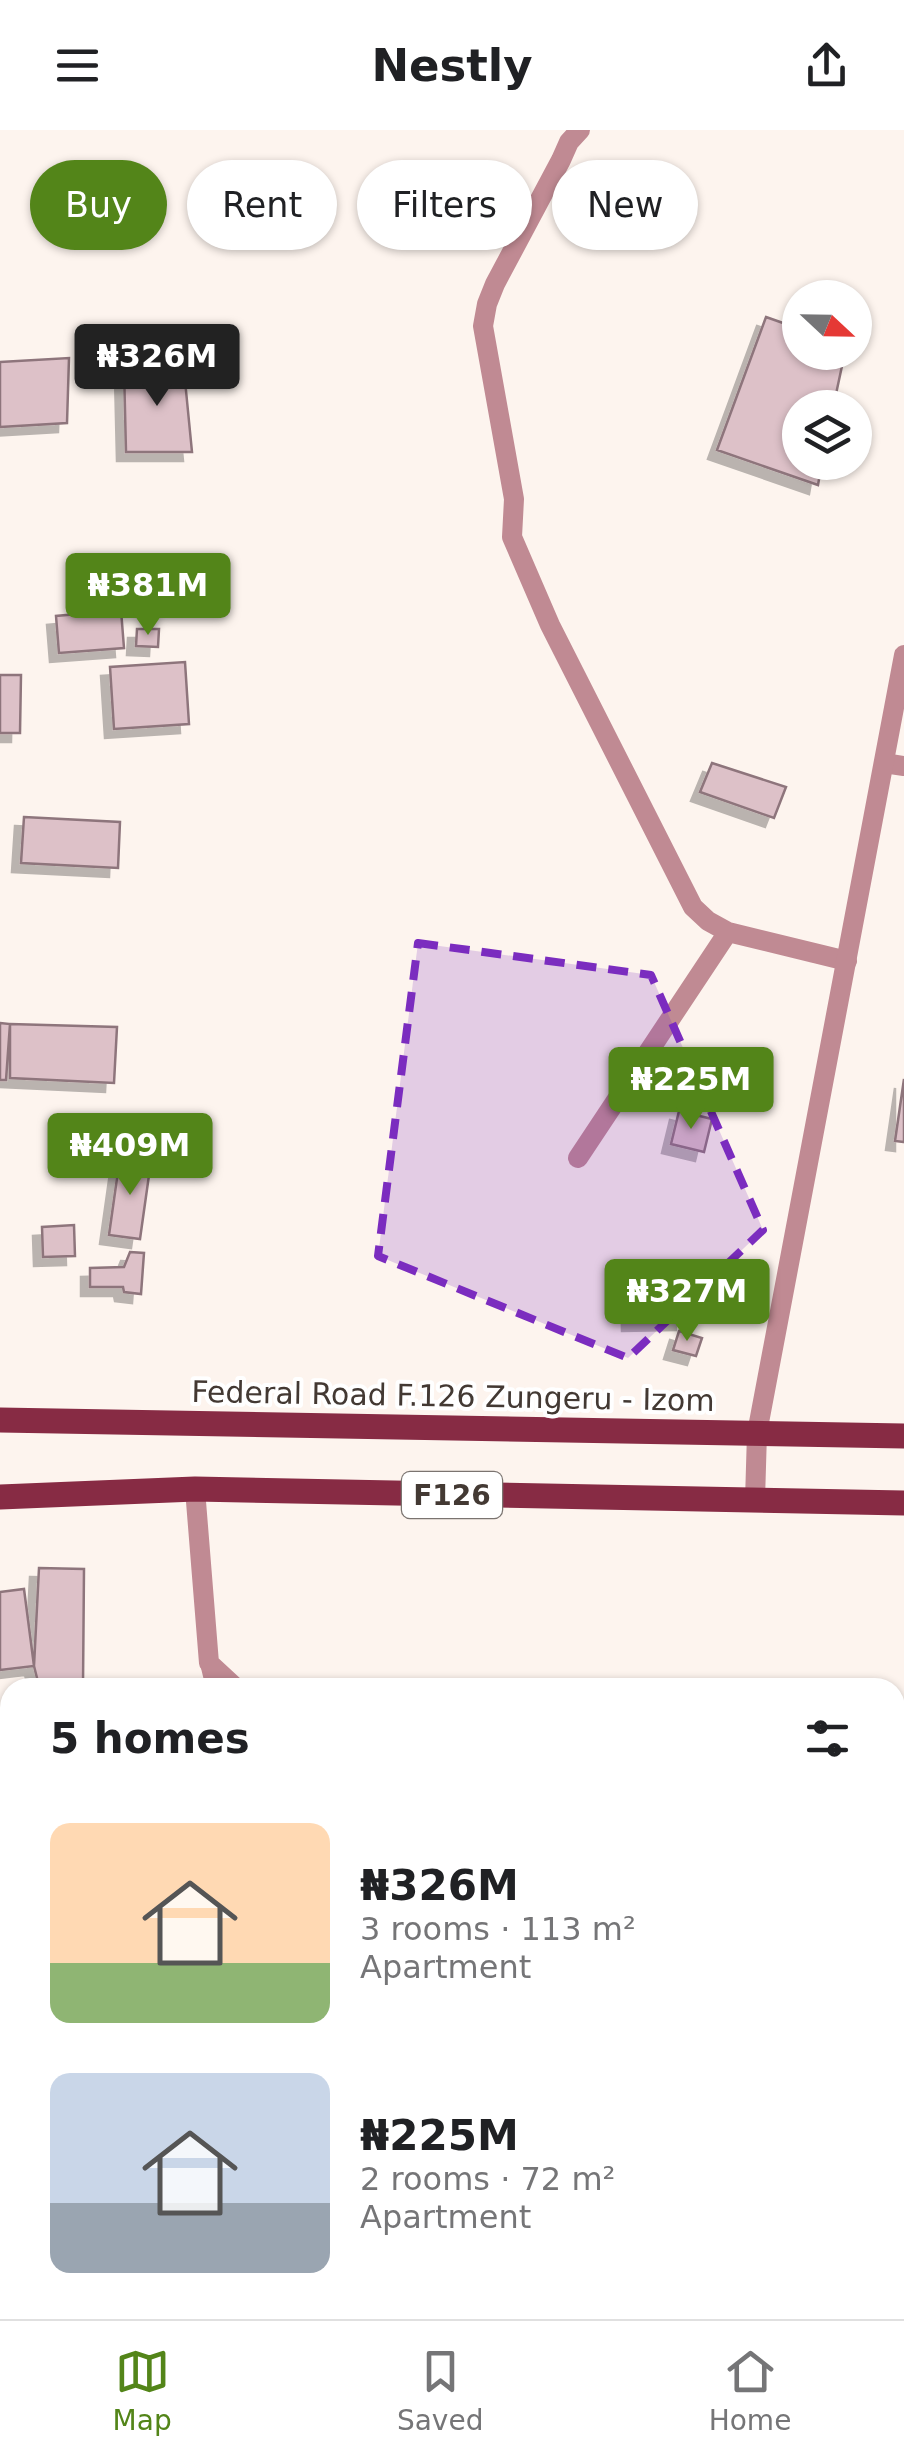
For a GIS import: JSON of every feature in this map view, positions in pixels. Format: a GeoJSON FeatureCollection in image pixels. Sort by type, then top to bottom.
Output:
{"type":"FeatureCollection","features":[{"type":"Feature","properties":{"kind":"main road","name":"Federal Road F.126 Zungeru - Izom"},"geometry":{"type":"LineString","coordinates":[[0,1420],[904,1436]]}},
{"type":"Feature","properties":{"kind":"main road","name":"F126"},"geometry":{"type":"LineString","coordinates":[[0,1497],[195,1490],[904,1503]]}},
{"type":"Feature","properties":{"kind":"street"},"geometry":{"type":"LineString","coordinates":[[580,130],[564,150],[495,284],[484,315],[514,499],[512,537],[550,625],[693,907],[728,932],[847,962]]}},
{"type":"Feature","properties":{"kind":"street"},"geometry":{"type":"LineString","coordinates":[[755,1500],[757,1433],[847,962],[894,765],[904,655]]}},
{"type":"Feature","properties":{"kind":"street"},"geometry":{"type":"LineString","coordinates":[[578,1158],[728,932]]}},
{"type":"Feature","properties":{"kind":"street"},"geometry":{"type":"LineString","coordinates":[[195,1490],[209,1663],[225,1678]]}},
{"type":"Feature","properties":{"kind":"lane"},"geometry":{"type":"LineString","coordinates":[[209,1663],[213,1678]]}},
{"type":"Feature","properties":{"kind":"highlighted area"},"geometry":{"type":"Polygon","coordinates":[[[418,943],[651,975],[763,1230],[628,1358],[378,1256],[418,943]]]}},
{"type":"Feature","properties":{"kind":"building"},"geometry":{"type":"Polygon","coordinates":[[[766,317],[782,323],[782,370],[841,370],[837,390],[782,390],[782,473],[717,450],[766,317]]]}},
{"type":"Feature","properties":{"kind":"building"},"geometry":{"type":"Polygon","coordinates":[[[69,358],[67,423],[0,427],[0,362],[69,358]]]}},
{"type":"Feature","properties":{"kind":"building"},"geometry":{"type":"Polygon","coordinates":[[[183,360],[192,452],[126,452],[124,368],[183,360]]]}},
{"type":"Feature","properties":{"kind":"building"},"geometry":{"type":"Polygon","coordinates":[[[121,610],[124,648],[59,653],[56,616],[121,610]]]}},
{"type":"Feature","properties":{"kind":"building"},"geometry":{"type":"Polygon","coordinates":[[[137,629],[159,629],[158,647],[136,646],[137,629]]]}},
{"type":"Feature","properties":{"kind":"building"},"geometry":{"type":"Polygon","coordinates":[[[185,662],[189,724],[114,729],[110,667],[185,662]]]}},
{"type":"Feature","properties":{"kind":"building"},"geometry":{"type":"Polygon","coordinates":[[[0,675],[21,675],[20,733],[0,733],[0,675]]]}},
{"type":"Feature","properties":{"kind":"building"},"geometry":{"type":"Polygon","coordinates":[[[712,763],[786,787],[774,818],[700,792],[712,763]]]}},
{"type":"Feature","properties":{"kind":"building"},"geometry":{"type":"Polygon","coordinates":[[[24,817],[120,822],[118,868],[21,863],[24,817]]]}},
{"type":"Feature","properties":{"kind":"building"},"geometry":{"type":"Polygon","coordinates":[[[0,1023],[10,1024],[6,1080],[0,1080],[0,1023]]]}},
{"type":"Feature","properties":{"kind":"building"},"geometry":{"type":"Polygon","coordinates":[[[10,1024],[117,1027],[114,1083],[10,1078],[10,1024]]]}},
{"type":"Feature","properties":{"kind":"building"},"geometry":{"type":"Polygon","coordinates":[[[904,1079],[904,1142],[895,1141],[904,1079]]]}},
{"type":"Feature","properties":{"kind":"building"},"geometry":{"type":"Polygon","coordinates":[[[679,1111],[712,1119],[704,1152],[671,1144],[679,1111]]]}},
{"type":"Feature","properties":{"kind":"building"},"geometry":{"type":"Polygon","coordinates":[[[120,1157],[151,1161],[140,1239],[109,1235],[120,1157]]]}},
{"type":"Feature","properties":{"kind":"building"},"geometry":{"type":"Polygon","coordinates":[[[74,1225],[75,1256],[43,1257],[42,1227],[74,1225]]]}},
{"type":"Feature","properties":{"kind":"building"},"geometry":{"type":"Polygon","coordinates":[[[130,1252],[144,1253],[141,1294],[124,1292],[123,1287],[90,1287],[90,1268],[124,1267],[130,1252]]]}},
{"type":"Feature","properties":{"kind":"building"},"geometry":{"type":"Polygon","coordinates":[[[684,1271],[685,1321],[631,1322],[630,1273],[684,1271]]]}},
{"type":"Feature","properties":{"kind":"building"},"geometry":{"type":"Polygon","coordinates":[[[679,1331],[702,1338],[696,1356],[673,1350],[679,1331]]]}},
{"type":"Feature","properties":{"kind":"building"},"geometry":{"type":"Polygon","coordinates":[[[39,1568],[84,1569],[83,1678],[37,1678],[34,1666],[39,1568]]]}},
{"type":"Feature","properties":{"kind":"building"},"geometry":{"type":"Polygon","coordinates":[[[24,1589],[34,1666],[0,1670],[0,1592],[24,1589]]]}}]}
